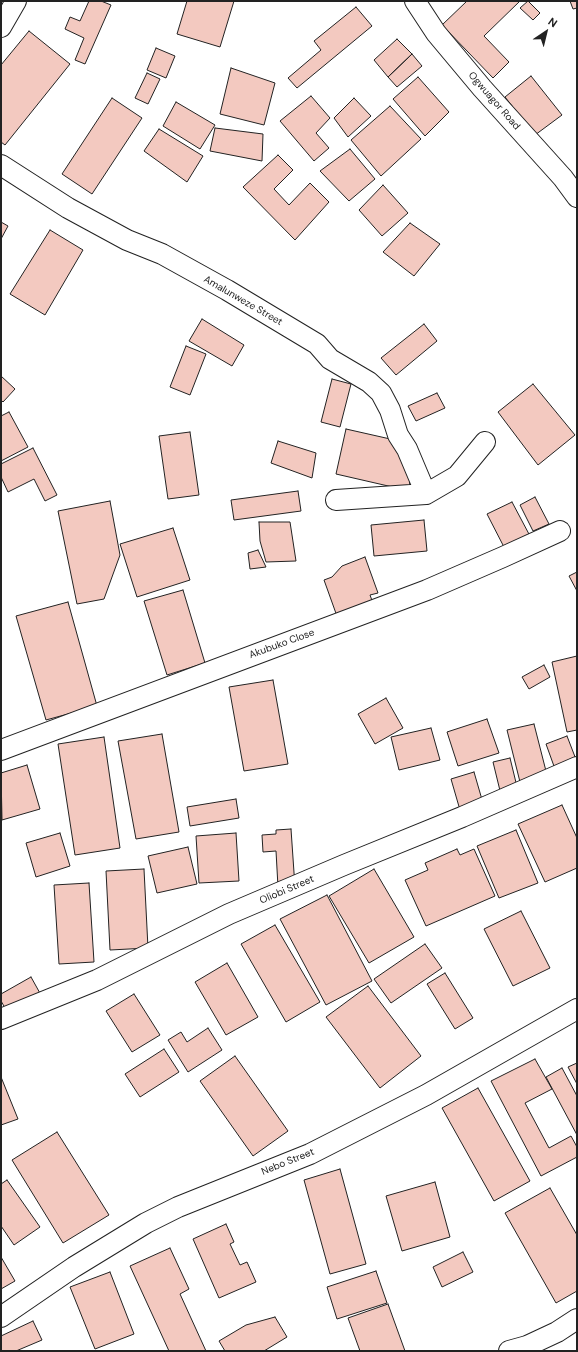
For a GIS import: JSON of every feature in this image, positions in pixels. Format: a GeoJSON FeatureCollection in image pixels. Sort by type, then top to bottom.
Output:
{"type":"FeatureCollection","features":[{"type":"Feature","properties":{"kind":"street"},"geometry":{"type":"LineString","coordinates":[[1,27],[16,1]]}},
{"type":"Feature","properties":{"kind":"street","name":"Ogwuagor Road"},"geometry":{"type":"LineString","coordinates":[[415,1],[436,33],[487,94],[563,178],[577,197]]}},
{"type":"Feature","properties":{"kind":"street","name":"Amalunweze Street"},"geometry":{"type":"LineString","coordinates":[[1,165],[68,208],[127,240],[162,254],[233,294],[317,344],[330,359],[369,382],[381,393],[390,410],[398,435],[407,450],[426,494]]}},
{"type":"Feature","properties":{"kind":"street"},"geometry":{"type":"LineString","coordinates":[[336,500],[426,494],[457,476],[485,442]]}},
{"type":"Feature","properties":{"kind":"street","name":"Akubuko Close"},"geometry":{"type":"LineString","coordinates":[[1,750],[427,590],[560,530]]}},
{"type":"Feature","properties":{"kind":"street","name":"Oliobi Street"},"geometry":{"type":"LineString","coordinates":[[1,1019],[97,980],[229,914],[462,817],[577,767]]}},
{"type":"Feature","properties":{"kind":"street","name":"Nebo Street"},"geometry":{"type":"LineString","coordinates":[[1,1317],[74,1267],[146,1223],[178,1206],[310,1154],[426,1095],[577,1009]]}},
{"type":"Feature","properties":{"kind":"street"},"geometry":{"type":"LineString","coordinates":[[509,1351],[533,1343],[557,1332],[577,1319]]}},
{"type":"Feature","properties":{"kind":"building"},"geometry":{"type":"Polygon","coordinates":[[[89,1],[101,1],[111,5],[85,64],[75,60],[84,38],[65,29],[70,17],[80,21],[89,1]]]}},
{"type":"Feature","properties":{"kind":"building"},"geometry":{"type":"Polygon","coordinates":[[[187,1],[234,1],[220,47],[177,34],[187,1]]]}},
{"type":"Feature","properties":{"kind":"building"},"geometry":{"type":"Polygon","coordinates":[[[467,1],[520,1],[484,36],[509,62],[493,78],[442,25],[467,1]]]}},
{"type":"Feature","properties":{"kind":"building"},"geometry":{"type":"Polygon","coordinates":[[[528,1],[540,13],[533,20],[520,8],[528,1]]]}},
{"type":"Feature","properties":{"kind":"building"},"geometry":{"type":"Polygon","coordinates":[[[570,1],[577,1],[577,8],[573,9],[570,1]]]}},
{"type":"Feature","properties":{"kind":"building"},"geometry":{"type":"Polygon","coordinates":[[[356,7],[372,26],[297,88],[288,78],[321,50],[314,41],[356,7]]]}},
{"type":"Feature","properties":{"kind":"building"},"geometry":{"type":"Polygon","coordinates":[[[29,31],[70,64],[5,145],[1,142],[1,65],[29,31]]]}},
{"type":"Feature","properties":{"kind":"building"},"geometry":{"type":"Polygon","coordinates":[[[397,39],[412,54],[388,77],[374,60],[397,39]]]}},
{"type":"Feature","properties":{"kind":"building"},"geometry":{"type":"Polygon","coordinates":[[[156,48],[175,56],[166,78],[147,70],[156,48]]]}},
{"type":"Feature","properties":{"kind":"building"},"geometry":{"type":"Polygon","coordinates":[[[412,54],[422,66],[397,87],[388,77],[412,54]]]}},
{"type":"Feature","properties":{"kind":"building"},"geometry":{"type":"Polygon","coordinates":[[[231,68],[275,83],[264,125],[220,114],[231,68]]]}},
{"type":"Feature","properties":{"kind":"building"},"geometry":{"type":"Polygon","coordinates":[[[147,73],[160,79],[148,104],[135,98],[147,73]]]}},
{"type":"Feature","properties":{"kind":"building"},"geometry":{"type":"Polygon","coordinates":[[[531,76],[562,115],[535,135],[505,97],[531,76]]]}},
{"type":"Feature","properties":{"kind":"building"},"geometry":{"type":"Polygon","coordinates":[[[418,77],[449,112],[425,136],[393,99],[418,77]]]}},
{"type":"Feature","properties":{"kind":"building"},"geometry":{"type":"Polygon","coordinates":[[[311,96],[330,118],[316,133],[329,148],[314,161],[280,121],[311,96]]]}},
{"type":"Feature","properties":{"kind":"building"},"geometry":{"type":"Polygon","coordinates":[[[112,98],[142,118],[92,194],[62,174],[112,98]]]}},
{"type":"Feature","properties":{"kind":"building"},"geometry":{"type":"Polygon","coordinates":[[[354,98],[371,116],[348,137],[334,118],[354,98]]]}},
{"type":"Feature","properties":{"kind":"building"},"geometry":{"type":"Polygon","coordinates":[[[176,102],[215,125],[200,149],[163,126],[176,102]]]}},
{"type":"Feature","properties":{"kind":"building"},"geometry":{"type":"Polygon","coordinates":[[[390,106],[421,139],[381,176],[351,140],[390,106]]]}},
{"type":"Feature","properties":{"kind":"building"},"geometry":{"type":"Polygon","coordinates":[[[215,128],[263,134],[262,161],[210,151],[215,128]]]}},
{"type":"Feature","properties":{"kind":"building"},"geometry":{"type":"Polygon","coordinates":[[[159,129],[203,156],[187,182],[144,151],[159,129]]]}},
{"type":"Feature","properties":{"kind":"building"},"geometry":{"type":"Polygon","coordinates":[[[350,149],[375,179],[349,201],[320,171],[350,149]]]}},
{"type":"Feature","properties":{"kind":"building"},"geometry":{"type":"Polygon","coordinates":[[[278,155],[293,170],[274,189],[289,205],[310,183],[329,202],[295,240],[243,187],[278,155]]]}},
{"type":"Feature","properties":{"kind":"building"},"geometry":{"type":"Polygon","coordinates":[[[383,185],[408,213],[382,236],[359,210],[383,185]]]}},
{"type":"Feature","properties":{"kind":"building"},"geometry":{"type":"Polygon","coordinates":[[[1,222],[8,226],[1,239],[1,222]]]}},
{"type":"Feature","properties":{"kind":"building"},"geometry":{"type":"Polygon","coordinates":[[[410,223],[440,244],[414,276],[383,252],[410,223]]]}},
{"type":"Feature","properties":{"kind":"building"},"geometry":{"type":"Polygon","coordinates":[[[50,230],[83,250],[45,315],[10,294],[50,230]]]}},
{"type":"Feature","properties":{"kind":"building"},"geometry":{"type":"Polygon","coordinates":[[[202,319],[244,345],[232,366],[189,341],[202,319]]]}},
{"type":"Feature","properties":{"kind":"building"},"geometry":{"type":"Polygon","coordinates":[[[424,324],[437,341],[396,375],[381,358],[424,324]]]}},
{"type":"Feature","properties":{"kind":"building"},"geometry":{"type":"Polygon","coordinates":[[[186,346],[206,354],[190,395],[170,387],[186,346]]]}},
{"type":"Feature","properties":{"kind":"building"},"geometry":{"type":"Polygon","coordinates":[[[1,376],[15,389],[3,402],[1,400],[1,376]]]}},
{"type":"Feature","properties":{"kind":"building"},"geometry":{"type":"Polygon","coordinates":[[[332,379],[351,384],[340,427],[321,422],[332,379]]]}},
{"type":"Feature","properties":{"kind":"building"},"geometry":{"type":"Polygon","coordinates":[[[533,384],[575,435],[538,465],[498,412],[533,384]]]}},
{"type":"Feature","properties":{"kind":"building"},"geometry":{"type":"Polygon","coordinates":[[[437,393],[445,408],[416,421],[408,406],[437,393]]]}},
{"type":"Feature","properties":{"kind":"building"},"geometry":{"type":"Polygon","coordinates":[[[9,412],[28,447],[1,461],[1,416],[9,412]]]}},
{"type":"Feature","properties":{"kind":"building"},"geometry":{"type":"Polygon","coordinates":[[[346,429],[408,443],[410,491],[336,474],[346,429]]]}},
{"type":"Feature","properties":{"kind":"building"},"geometry":{"type":"Polygon","coordinates":[[[190,432],[199,495],[168,499],[159,436],[190,432]]]}},
{"type":"Feature","properties":{"kind":"building"},"geometry":{"type":"Polygon","coordinates":[[[278,441],[316,453],[312,478],[271,463],[278,441]]]}},
{"type":"Feature","properties":{"kind":"building"},"geometry":{"type":"Polygon","coordinates":[[[33,448],[57,495],[45,501],[34,479],[8,492],[1,477],[1,464],[33,448]]]}},
{"type":"Feature","properties":{"kind":"building"},"geometry":{"type":"Polygon","coordinates":[[[298,491],[301,511],[234,520],[231,500],[298,491]]]}},
{"type":"Feature","properties":{"kind":"building"},"geometry":{"type":"Polygon","coordinates":[[[535,497],[549,524],[533,531],[520,505],[535,497]]]}},
{"type":"Feature","properties":{"kind":"building"},"geometry":{"type":"Polygon","coordinates":[[[110,501],[120,555],[104,599],[77,604],[58,511],[110,501]]]}},
{"type":"Feature","properties":{"kind":"building"},"geometry":{"type":"Polygon","coordinates":[[[512,502],[530,536],[505,549],[487,514],[512,502]]]}},
{"type":"Feature","properties":{"kind":"building"},"geometry":{"type":"Polygon","coordinates":[[[424,520],[427,551],[374,556],[371,525],[424,520]]]}},
{"type":"Feature","properties":{"kind":"building"},"geometry":{"type":"Polygon","coordinates":[[[259,522],[290,522],[296,561],[266,562],[260,541],[259,522]]]}},
{"type":"Feature","properties":{"kind":"building"},"geometry":{"type":"Polygon","coordinates":[[[173,528],[190,580],[137,597],[120,544],[173,528]]]}},
{"type":"Feature","properties":{"kind":"building"},"geometry":{"type":"Polygon","coordinates":[[[258,550],[266,567],[250,569],[248,553],[258,550]]]}},
{"type":"Feature","properties":{"kind":"building"},"geometry":{"type":"Polygon","coordinates":[[[365,557],[378,593],[370,595],[374,606],[338,619],[324,580],[332,577],[342,566],[365,557]]]}},
{"type":"Feature","properties":{"kind":"building"},"geometry":{"type":"Polygon","coordinates":[[[577,572],[577,591],[569,576],[577,572]]]}},
{"type":"Feature","properties":{"kind":"building"},"geometry":{"type":"Polygon","coordinates":[[[183,590],[205,663],[167,675],[144,601],[183,590]]]}},
{"type":"Feature","properties":{"kind":"building"},"geometry":{"type":"Polygon","coordinates":[[[68,602],[97,706],[46,720],[16,616],[68,602]]]}},
{"type":"Feature","properties":{"kind":"building"},"geometry":{"type":"Polygon","coordinates":[[[577,656],[577,730],[567,732],[552,662],[577,656]]]}},
{"type":"Feature","properties":{"kind":"building"},"geometry":{"type":"Polygon","coordinates":[[[544,665],[550,677],[529,689],[522,677],[544,665]]]}},
{"type":"Feature","properties":{"kind":"building"},"geometry":{"type":"Polygon","coordinates":[[[273,680],[288,764],[244,771],[229,687],[273,680]]]}},
{"type":"Feature","properties":{"kind":"building"},"geometry":{"type":"Polygon","coordinates":[[[386,698],[403,728],[375,744],[358,714],[386,698]]]}},
{"type":"Feature","properties":{"kind":"building"},"geometry":{"type":"Polygon","coordinates":[[[487,719],[499,753],[458,766],[447,732],[487,719]]]}},
{"type":"Feature","properties":{"kind":"building"},"geometry":{"type":"Polygon","coordinates":[[[534,724],[547,775],[520,782],[507,730],[534,724]]]}},
{"type":"Feature","properties":{"kind":"building"},"geometry":{"type":"Polygon","coordinates":[[[431,728],[440,760],[399,770],[391,737],[431,728]]]}},
{"type":"Feature","properties":{"kind":"building"},"geometry":{"type":"Polygon","coordinates":[[[162,734],[179,832],[136,839],[118,741],[162,734]]]}},
{"type":"Feature","properties":{"kind":"building"},"geometry":{"type":"Polygon","coordinates":[[[567,736],[577,762],[555,769],[546,744],[567,736]]]}},
{"type":"Feature","properties":{"kind":"building"},"geometry":{"type":"Polygon","coordinates":[[[104,737],[120,848],[75,855],[58,744],[104,737]]]}},
{"type":"Feature","properties":{"kind":"building"},"geometry":{"type":"Polygon","coordinates":[[[510,758],[520,799],[503,803],[493,762],[510,758]]]}},
{"type":"Feature","properties":{"kind":"building"},"geometry":{"type":"Polygon","coordinates":[[[27,765],[40,809],[2,820],[1,773],[27,765]]]}},
{"type":"Feature","properties":{"kind":"building"},"geometry":{"type":"Polygon","coordinates":[[[474,772],[485,810],[462,817],[451,779],[474,772]]]}},
{"type":"Feature","properties":{"kind":"building"},"geometry":{"type":"Polygon","coordinates":[[[236,799],[239,818],[190,826],[187,807],[236,799]]]}},
{"type":"Feature","properties":{"kind":"building"},"geometry":{"type":"Polygon","coordinates":[[[562,805],[577,838],[577,868],[545,882],[518,824],[562,805]]]}},
{"type":"Feature","properties":{"kind":"building"},"geometry":{"type":"Polygon","coordinates":[[[291,829],[295,887],[278,887],[276,851],[263,852],[262,835],[276,834],[276,830],[291,829]]]}},
{"type":"Feature","properties":{"kind":"building"},"geometry":{"type":"Polygon","coordinates":[[[516,830],[538,883],[499,898],[477,846],[516,830]]]}},
{"type":"Feature","properties":{"kind":"building"},"geometry":{"type":"Polygon","coordinates":[[[60,833],[70,866],[36,877],[26,843],[60,833]]]}},
{"type":"Feature","properties":{"kind":"building"},"geometry":{"type":"Polygon","coordinates":[[[236,833],[239,881],[199,883],[196,836],[236,833]]]}},
{"type":"Feature","properties":{"kind":"building"},"geometry":{"type":"Polygon","coordinates":[[[188,847],[197,884],[157,893],[148,856],[188,847]]]}},
{"type":"Feature","properties":{"kind":"building"},"geometry":{"type":"Polygon","coordinates":[[[457,849],[460,855],[474,849],[495,896],[426,926],[405,880],[428,870],[425,863],[457,849]]]}},
{"type":"Feature","properties":{"kind":"building"},"geometry":{"type":"Polygon","coordinates":[[[144,869],[148,948],[110,950],[106,871],[144,869]]]}},
{"type":"Feature","properties":{"kind":"building"},"geometry":{"type":"Polygon","coordinates":[[[374,869],[414,937],[369,963],[329,896],[374,869]]]}},
{"type":"Feature","properties":{"kind":"building"},"geometry":{"type":"Polygon","coordinates":[[[89,883],[94,962],[59,964],[54,885],[89,883]]]}},
{"type":"Feature","properties":{"kind":"building"},"geometry":{"type":"Polygon","coordinates":[[[327,895],[372,981],[326,1005],[280,919],[327,895]]]}},
{"type":"Feature","properties":{"kind":"building"},"geometry":{"type":"Polygon","coordinates":[[[521,911],[550,968],[513,986],[484,929],[521,911]]]}},
{"type":"Feature","properties":{"kind":"building"},"geometry":{"type":"Polygon","coordinates":[[[275,925],[320,1002],[286,1022],[241,944],[275,925]]]}},
{"type":"Feature","properties":{"kind":"building"},"geometry":{"type":"Polygon","coordinates":[[[425,944],[442,968],[391,1003],[374,979],[425,944]]]}},
{"type":"Feature","properties":{"kind":"building"},"geometry":{"type":"Polygon","coordinates":[[[227,963],[258,1017],[226,1035],[195,982],[227,963]]]}},
{"type":"Feature","properties":{"kind":"building"},"geometry":{"type":"Polygon","coordinates":[[[445,973],[473,1018],[455,1029],[427,984],[445,973]]]}},
{"type":"Feature","properties":{"kind":"building"},"geometry":{"type":"Polygon","coordinates":[[[31,977],[41,995],[8,1013],[1,1001],[1,994],[31,977]]]}},
{"type":"Feature","properties":{"kind":"building"},"geometry":{"type":"Polygon","coordinates":[[[368,986],[421,1056],[380,1088],[326,1017],[368,986]]]}},
{"type":"Feature","properties":{"kind":"building"},"geometry":{"type":"Polygon","coordinates":[[[134,994],[160,1035],[132,1052],[106,1011],[134,994]]]}},
{"type":"Feature","properties":{"kind":"building"},"geometry":{"type":"Polygon","coordinates":[[[208,1028],[222,1050],[188,1072],[168,1040],[181,1032],[187,1042],[208,1028]]]}},
{"type":"Feature","properties":{"kind":"building"},"geometry":{"type":"Polygon","coordinates":[[[164,1049],[179,1072],[140,1097],[125,1074],[164,1049]]]}},
{"type":"Feature","properties":{"kind":"building"},"geometry":{"type":"Polygon","coordinates":[[[235,1056],[288,1131],[253,1156],[200,1081],[235,1056]]]}},
{"type":"Feature","properties":{"kind":"building"},"geometry":{"type":"Polygon","coordinates":[[[535,1059],[552,1089],[525,1103],[549,1148],[571,1136],[577,1147],[577,1157],[541,1176],[491,1081],[535,1059]]]}},
{"type":"Feature","properties":{"kind":"building"},"geometry":{"type":"Polygon","coordinates":[[[577,1063],[577,1084],[568,1067],[577,1063]]]}},
{"type":"Feature","properties":{"kind":"building"},"geometry":{"type":"Polygon","coordinates":[[[562,1068],[577,1096],[577,1135],[546,1077],[562,1068]]]}},
{"type":"Feature","properties":{"kind":"building"},"geometry":{"type":"Polygon","coordinates":[[[1,1077],[18,1119],[1,1125],[1,1077]]]}},
{"type":"Feature","properties":{"kind":"building"},"geometry":{"type":"Polygon","coordinates":[[[478,1088],[530,1181],[494,1201],[442,1108],[478,1088]]]}},
{"type":"Feature","properties":{"kind":"building"},"geometry":{"type":"Polygon","coordinates":[[[57,1132],[109,1215],[63,1243],[12,1160],[57,1132]]]}},
{"type":"Feature","properties":{"kind":"building"},"geometry":{"type":"Polygon","coordinates":[[[340,1169],[366,1264],[330,1274],[304,1180],[340,1169]]]}},
{"type":"Feature","properties":{"kind":"building"},"geometry":{"type":"Polygon","coordinates":[[[7,1180],[40,1227],[14,1245],[1,1226],[1,1184],[7,1180]]]}},
{"type":"Feature","properties":{"kind":"building"},"geometry":{"type":"Polygon","coordinates":[[[435,1182],[450,1237],[402,1251],[386,1196],[435,1182]]]}},
{"type":"Feature","properties":{"kind":"building"},"geometry":{"type":"Polygon","coordinates":[[[550,1188],[577,1235],[577,1291],[556,1303],[505,1213],[550,1188]]]}},
{"type":"Feature","properties":{"kind":"building"},"geometry":{"type":"Polygon","coordinates":[[[226,1224],[234,1242],[230,1244],[240,1265],[247,1262],[256,1282],[219,1298],[193,1239],[226,1224]]]}},
{"type":"Feature","properties":{"kind":"building"},"geometry":{"type":"Polygon","coordinates":[[[170,1248],[189,1289],[180,1294],[206,1351],[169,1351],[130,1266],[170,1248]]]}},
{"type":"Feature","properties":{"kind":"building"},"geometry":{"type":"Polygon","coordinates":[[[463,1252],[473,1272],[442,1287],[433,1267],[463,1252]]]}},
{"type":"Feature","properties":{"kind":"building"},"geometry":{"type":"Polygon","coordinates":[[[1,1257],[15,1281],[1,1289],[1,1257]]]}},
{"type":"Feature","properties":{"kind":"building"},"geometry":{"type":"Polygon","coordinates":[[[376,1271],[387,1303],[337,1319],[327,1287],[376,1271]]]}},
{"type":"Feature","properties":{"kind":"building"},"geometry":{"type":"Polygon","coordinates":[[[110,1272],[134,1334],[95,1349],[70,1287],[110,1272]]]}},
{"type":"Feature","properties":{"kind":"building"},"geometry":{"type":"Polygon","coordinates":[[[388,1304],[405,1351],[360,1351],[348,1318],[388,1304]]]}},
{"type":"Feature","properties":{"kind":"building"},"geometry":{"type":"Polygon","coordinates":[[[275,1317],[287,1337],[264,1351],[225,1351],[219,1341],[246,1325],[275,1317]]]}},
{"type":"Feature","properties":{"kind":"building"},"geometry":{"type":"Polygon","coordinates":[[[33,1321],[42,1340],[16,1351],[1,1351],[1,1336],[33,1321]]]}}]}
